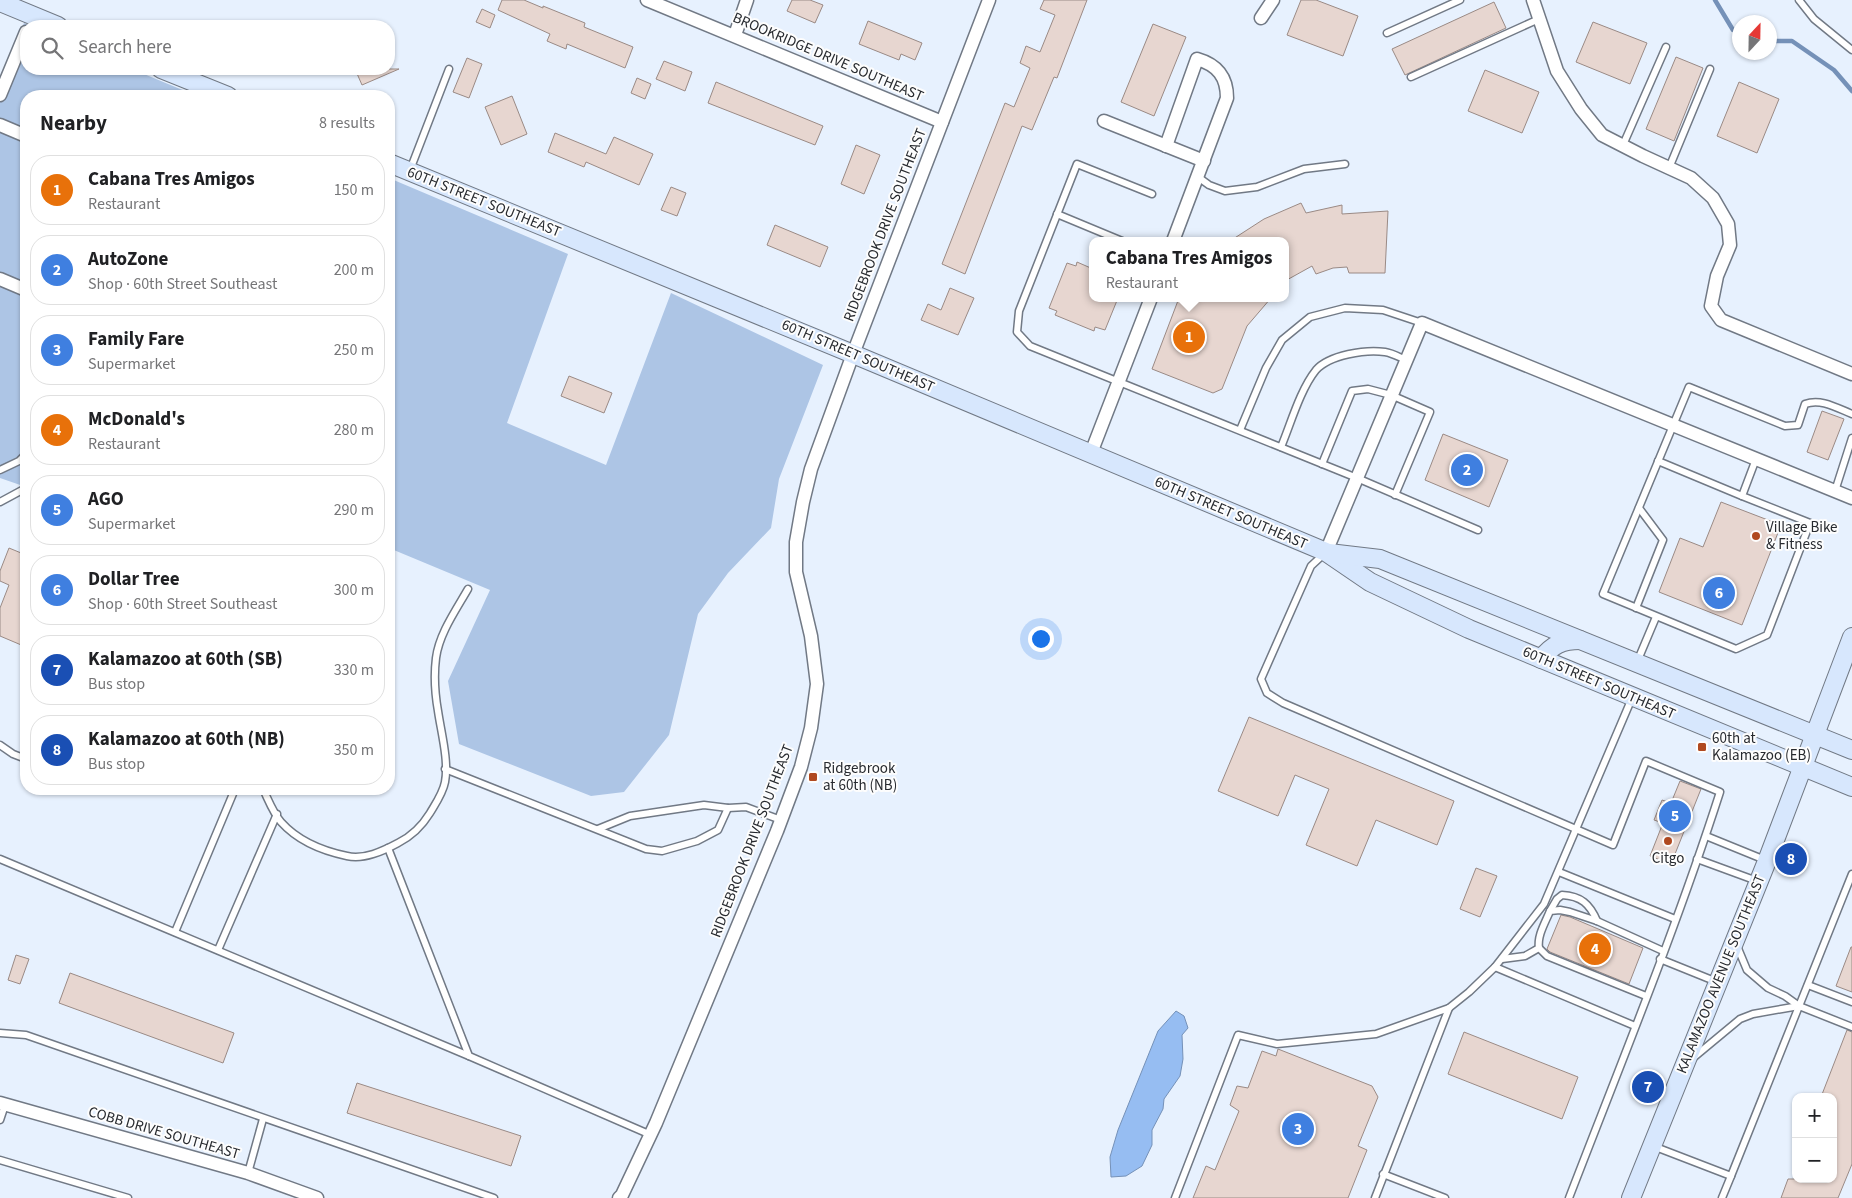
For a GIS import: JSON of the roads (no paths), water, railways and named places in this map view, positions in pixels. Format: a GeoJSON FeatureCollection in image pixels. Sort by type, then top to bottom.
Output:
{"type":"FeatureCollection","features":[{"type":"Feature","properties":{"kind":"main road"},"geometry":{"type":"LineString","coordinates":[[0,2],[29,20]]}},
{"type":"Feature","properties":{"kind":"main road"},"geometry":{"type":"LineString","coordinates":[[175,75],[209,90]]}},
{"type":"Feature","properties":{"kind":"main road","name":"60TH STREET SOUTHEAST"},"geometry":{"type":"LineString","coordinates":[[395,165],[1326,552],[1370,582],[1469,628],[1852,787]]}},
{"type":"Feature","properties":{"kind":"main road","name":"60TH STREET SOUTHEAST"},"geometry":{"type":"LineString","coordinates":[[1326,552],[1380,558],[1852,750]]}},
{"type":"Feature","properties":{"kind":"main road","name":"KALAMAZOO AVENUE SOUTHEAST"},"geometry":{"type":"LineString","coordinates":[[1631,1198],[1767,861],[1852,637]]}},
{"type":"Feature","properties":{"kind":"main road"},"geometry":{"type":"LineString","coordinates":[[1541,659],[1548,650],[1559,642],[1580,640]]}},
{"type":"Feature","properties":{"kind":"street","name":"BROOKRIDGE DRIVE SOUTHEAST"},"geometry":{"type":"LineString","coordinates":[[647,0],[942,122]]}},
{"type":"Feature","properties":{"kind":"street"},"geometry":{"type":"LineString","coordinates":[[734,35],[748,0]]}},
{"type":"Feature","properties":{"kind":"street","name":"RIDGEBROOK DRIVE SOUTHEAST"},"geometry":{"type":"LineString","coordinates":[[619,1198],[651,1135],[801,767],[811,728],[817,684],[811,636],[796,572],[796,542],[802,502],[811,469],[853,354],[989,0]]}},
{"type":"Feature","properties":{"kind":"street"},"geometry":{"type":"LineString","coordinates":[[1261,18],[1273,0]]}},
{"type":"Feature","properties":{"kind":"street"},"geometry":{"type":"LineString","coordinates":[[1533,0],[1557,71],[1581,109],[1602,134],[1691,178],[1713,198],[1728,224],[1730,245],[1717,276],[1711,306],[1721,320],[1852,374]]}},
{"type":"Feature","properties":{"kind":"street"},"geometry":{"type":"LineString","coordinates":[[0,95],[20,47]]}},
{"type":"Feature","properties":{"kind":"street"},"geometry":{"type":"LineString","coordinates":[[1166,146],[1197,59],[1207,62],[1218,70],[1227,84],[1227,98],[1175,237]]}},
{"type":"Feature","properties":{"kind":"street"},"geometry":{"type":"LineString","coordinates":[[1104,121],[1204,161]]}},
{"type":"Feature","properties":{"kind":"street"},"geometry":{"type":"LineString","coordinates":[[0,125],[20,133]]}},
{"type":"Feature","properties":{"kind":"street"},"geometry":{"type":"LineString","coordinates":[[0,279],[20,287]]}},
{"type":"Feature","properties":{"kind":"street"},"geometry":{"type":"LineString","coordinates":[[1091,454],[1149,302]]}},
{"type":"Feature","properties":{"kind":"street"},"geometry":{"type":"LineString","coordinates":[[1326,552],[1422,322],[1852,498]]}},
{"type":"Feature","properties":{"kind":"street","name":"COBB DRIVE SOUTHEAST"},"geometry":{"type":"LineString","coordinates":[[2,1104],[248,1174],[317,1198]]}},
{"type":"Feature","properties":{"kind":"lane"},"geometry":{"type":"LineString","coordinates":[[1387,33],[1460,0]]}},
{"type":"Feature","properties":{"kind":"lane"},"geometry":{"type":"LineString","coordinates":[[1799,0],[1814,19],[1851,48]]}},
{"type":"Feature","properties":{"kind":"lane"},"geometry":{"type":"LineString","coordinates":[[1411,77],[1539,19]]}},
{"type":"Feature","properties":{"kind":"lane"},"geometry":{"type":"LineString","coordinates":[[1623,145],[1666,46]]}},
{"type":"Feature","properties":{"kind":"lane"},"geometry":{"type":"LineString","coordinates":[[409,171],[449,69]]}},
{"type":"Feature","properties":{"kind":"lane"},"geometry":{"type":"LineString","coordinates":[[1669,168],[1710,69]]}},
{"type":"Feature","properties":{"kind":"lane"},"geometry":{"type":"LineString","coordinates":[[1152,194],[1076,164],[1019,311],[1017,332],[1030,346],[1357,478],[1478,530]]}},
{"type":"Feature","properties":{"kind":"lane"},"geometry":{"type":"LineString","coordinates":[[1198,177],[1209,185],[1225,191],[1257,187],[1304,169],[1345,164]]}},
{"type":"Feature","properties":{"kind":"lane"},"geometry":{"type":"LineString","coordinates":[[1057,214],[1112,237]]}},
{"type":"Feature","properties":{"kind":"lane"},"geometry":{"type":"LineString","coordinates":[[1240,430],[1266,368],[1282,340],[1310,317],[1345,308],[1383,310],[1422,322]]}},
{"type":"Feature","properties":{"kind":"lane"},"geometry":{"type":"LineString","coordinates":[[1281,447],[1303,394],[1317,369],[1340,355],[1366,351],[1386,352],[1406,360]]}},
{"type":"Feature","properties":{"kind":"lane"},"geometry":{"type":"LineString","coordinates":[[1658,461],[1810,523],[1767,634],[1736,648],[1603,594],[1639,508],[1658,461],[1689,387],[1785,426],[1798,425],[1805,404],[1814,401],[1852,414]]}},
{"type":"Feature","properties":{"kind":"lane"},"geometry":{"type":"LineString","coordinates":[[1322,464],[1352,391],[1368,389],[1430,412],[1395,495]]}},
{"type":"Feature","properties":{"kind":"lane"},"geometry":{"type":"LineString","coordinates":[[1835,491],[1852,438]]}},
{"type":"Feature","properties":{"kind":"lane"},"geometry":{"type":"LineString","coordinates":[[0,470],[20,459]]}},
{"type":"Feature","properties":{"kind":"lane"},"geometry":{"type":"LineString","coordinates":[[1742,496],[1756,459]]}},
{"type":"Feature","properties":{"kind":"lane"},"geometry":{"type":"LineString","coordinates":[[0,502],[20,491]]}},
{"type":"Feature","properties":{"kind":"lane"},"geometry":{"type":"LineString","coordinates":[[1636,608],[1663,540],[1639,508]]}},
{"type":"Feature","properties":{"kind":"lane"},"geometry":{"type":"LineString","coordinates":[[1326,552],[1311,566],[1261,679],[1267,693],[1283,704],[1613,845],[1646,761],[1720,792],[1664,951],[1569,1198]]}},
{"type":"Feature","properties":{"kind":"lane"},"geometry":{"type":"LineString","coordinates":[[266,795],[280,821],[304,841],[334,853],[352,857],[376,853],[388,848],[408,838],[423,823],[438,802],[445,782],[444,739],[438,710],[436,656],[444,632],[468,589]]}},
{"type":"Feature","properties":{"kind":"lane"},"geometry":{"type":"LineString","coordinates":[[1636,663],[1656,617]]}},
{"type":"Feature","properties":{"kind":"lane"},"geometry":{"type":"LineString","coordinates":[[1175,1198],[1238,1035],[1277,1044],[1376,1034],[1449,1008],[1495,967],[1544,904],[1632,697]]}},
{"type":"Feature","properties":{"kind":"lane"},"geometry":{"type":"LineString","coordinates":[[0,744],[20,757]]}},
{"type":"Feature","properties":{"kind":"lane"},"geometry":{"type":"LineString","coordinates":[[445,769],[646,849],[662,850],[697,841],[718,830],[728,808]]}},
{"type":"Feature","properties":{"kind":"lane"},"geometry":{"type":"LineString","coordinates":[[175,932],[232,795]]}},
{"type":"Feature","properties":{"kind":"lane"},"geometry":{"type":"LineString","coordinates":[[598,829],[630,816],[704,805],[728,808],[746,807],[781,820]]}},
{"type":"Feature","properties":{"kind":"lane"},"geometry":{"type":"LineString","coordinates":[[218,950],[277,814]]}},
{"type":"Feature","properties":{"kind":"lane"},"geometry":{"type":"LineString","coordinates":[[1706,836],[1767,861]]}},
{"type":"Feature","properties":{"kind":"lane"},"geometry":{"type":"LineString","coordinates":[[388,848],[469,1056]]}},
{"type":"Feature","properties":{"kind":"lane"},"geometry":{"type":"LineString","coordinates":[[0,859],[469,1056],[651,1135]]}},
{"type":"Feature","properties":{"kind":"lane"},"geometry":{"type":"LineString","coordinates":[[1697,859],[1758,882]]}},
{"type":"Feature","properties":{"kind":"lane"},"geometry":{"type":"LineString","coordinates":[[1558,872],[1675,919]]}},
{"type":"Feature","properties":{"kind":"lane"},"geometry":{"type":"LineString","coordinates":[[1722,1198],[1852,874]]}},
{"type":"Feature","properties":{"kind":"lane"},"geometry":{"type":"LineString","coordinates":[[1597,922],[1592,909],[1586,902],[1562,895],[1557,899],[1550,911],[1538,941],[1539,948],[1547,956],[1646,996]]}},
{"type":"Feature","properties":{"kind":"lane"},"geometry":{"type":"LineString","coordinates":[[1550,911],[1570,912],[1664,951]]}},
{"type":"Feature","properties":{"kind":"lane"},"geometry":{"type":"LineString","coordinates":[[1734,941],[1747,970],[1768,988],[1786,996],[1799,1006],[1852,1026]]}},
{"type":"Feature","properties":{"kind":"lane"},"geometry":{"type":"LineString","coordinates":[[1502,959],[1526,956],[1539,948]]}},
{"type":"Feature","properties":{"kind":"lane"},"geometry":{"type":"LineString","coordinates":[[1660,959],[1718,982]]}},
{"type":"Feature","properties":{"kind":"lane"},"geometry":{"type":"LineString","coordinates":[[1495,967],[1635,1026]]}},
{"type":"Feature","properties":{"kind":"lane"},"geometry":{"type":"LineString","coordinates":[[1808,985],[1852,1002]]}},
{"type":"Feature","properties":{"kind":"lane"},"geometry":{"type":"LineString","coordinates":[[1684,1066],[1740,1019],[1753,1014],[1799,1006]]}},
{"type":"Feature","properties":{"kind":"lane"},"geometry":{"type":"LineString","coordinates":[[1375,1198],[1449,1008]]}},
{"type":"Feature","properties":{"kind":"lane"},"geometry":{"type":"LineString","coordinates":[[0,1033],[26,1035],[494,1198]]}},
{"type":"Feature","properties":{"kind":"lane"},"geometry":{"type":"LineString","coordinates":[[0,1120],[2,1104]]}},
{"type":"Feature","properties":{"kind":"lane"},"geometry":{"type":"LineString","coordinates":[[248,1174],[263,1119]]}},
{"type":"Feature","properties":{"kind":"lane"},"geometry":{"type":"LineString","coordinates":[[1652,1146],[1731,1176]]}},
{"type":"Feature","properties":{"kind":"lane"},"geometry":{"type":"LineString","coordinates":[[0,1160],[128,1198]]}},
{"type":"Feature","properties":{"kind":"lane"},"geometry":{"type":"LineString","coordinates":[[1383,1174],[1444,1198]]}},
{"type":"Feature","properties":{"kind":"waterway"},"geometry":{"type":"LineString","coordinates":[[1715,0],[1732,28]]}},
{"type":"Feature","properties":{"kind":"waterway"},"geometry":{"type":"LineString","coordinates":[[1777,41],[1792,41],[1834,70],[1852,91]]}},
{"type":"Feature","properties":{"kind":"place","name":"Cabana Tres Amigos"},"geometry":{"type":"Point","coordinates":[1189,337]}},
{"type":"Feature","properties":{"kind":"place","name":"AutoZone"},"geometry":{"type":"Point","coordinates":[1467,470]}},
{"type":"Feature","properties":{"kind":"place","name":"Village Bike & Fitness"},"geometry":{"type":"Point","coordinates":[1756,536]}},
{"type":"Feature","properties":{"kind":"place","name":"Dollar Tree"},"geometry":{"type":"Point","coordinates":[1719,593]}},
{"type":"Feature","properties":{"kind":"place","name":"60th at Kalamazoo (EB)"},"geometry":{"type":"Point","coordinates":[1702,747]}},
{"type":"Feature","properties":{"kind":"place","name":"Ridgebrook at 60th (NB)"},"geometry":{"type":"Point","coordinates":[813,777]}},
{"type":"Feature","properties":{"kind":"place","name":"AGO"},"geometry":{"type":"Point","coordinates":[1675,816]}},
{"type":"Feature","properties":{"kind":"place","name":"Citgo"},"geometry":{"type":"Point","coordinates":[1668,841]}},
{"type":"Feature","properties":{"kind":"place","name":"Kalamazoo at 60th (NB)"},"geometry":{"type":"Point","coordinates":[1791,859]}},
{"type":"Feature","properties":{"kind":"place","name":"McDonald's"},"geometry":{"type":"Point","coordinates":[1595,949]}},
{"type":"Feature","properties":{"kind":"place","name":"Kalamazoo at 60th (SB)"},"geometry":{"type":"Point","coordinates":[1648,1087]}},
{"type":"Feature","properties":{"kind":"place","name":"Family Fare"},"geometry":{"type":"Point","coordinates":[1298,1129]}}]}
